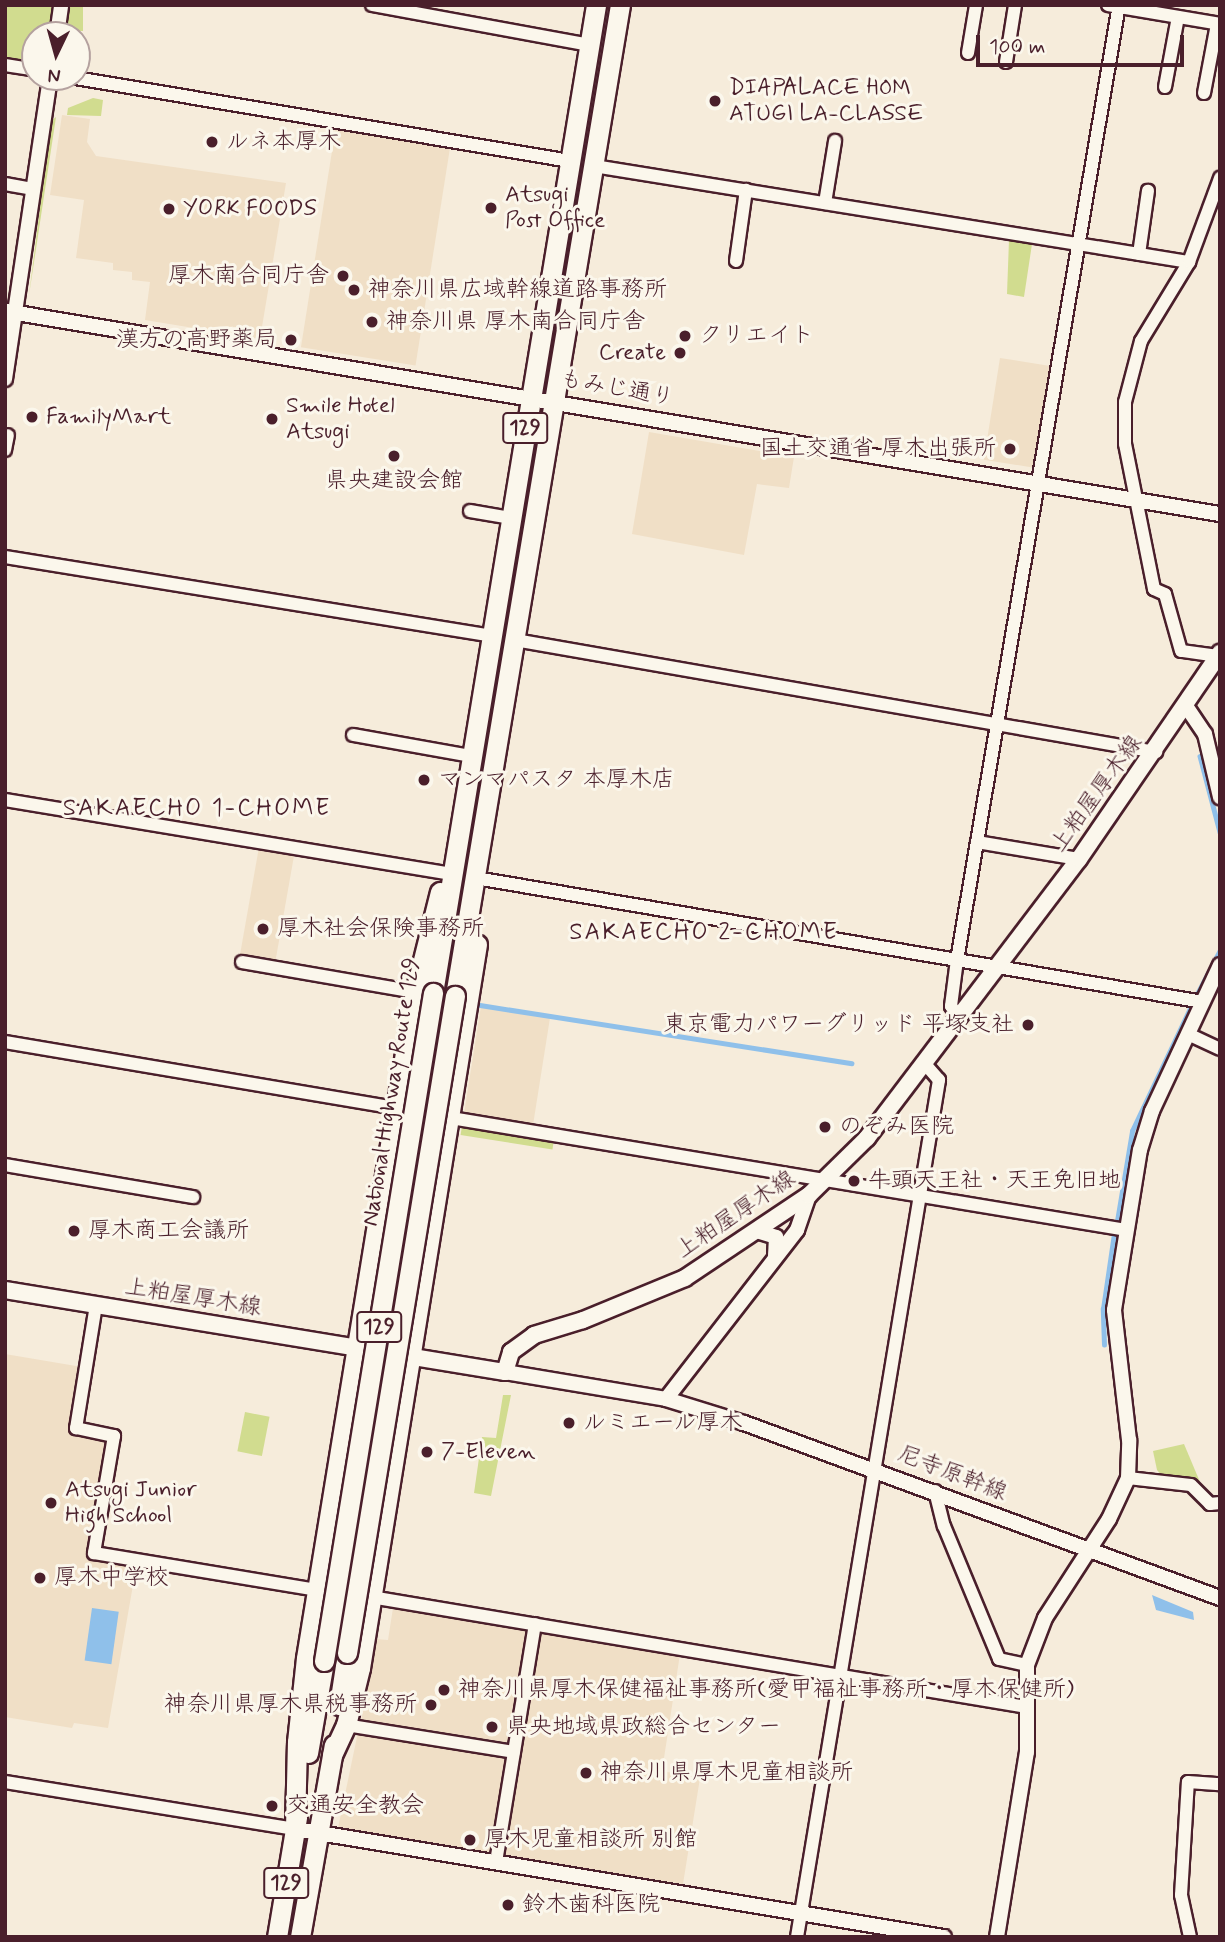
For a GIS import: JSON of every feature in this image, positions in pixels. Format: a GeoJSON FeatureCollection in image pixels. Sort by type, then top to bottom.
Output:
{"type":"FeatureCollection","features":[{"type":"Feature","properties":{"kind":"highway","name":"129"},"geometry":{"type":"LineString","coordinates":[[450,874],[456,851],[596,5]]}},
{"type":"Feature","properties":{"kind":"highway","name":"National Highway Route 129"},"geometry":{"type":"LineString","coordinates":[[332,1755],[455,996],[480,879],[481,849],[620,5]]}},
{"type":"Feature","properties":{"kind":"highway","name":"National Highway Route 129"},"geometry":{"type":"LineString","coordinates":[[277,1937],[324,1661],[424,993],[450,874]]}},
{"type":"Feature","properties":{"kind":"highway","name":"129"},"geometry":{"type":"LineString","coordinates":[[300,1937],[332,1755],[346,1725],[371,1597],[451,1118],[480,879]]}},
{"type":"Feature","properties":{"kind":"highway","name":"129"},"geometry":{"type":"LineString","coordinates":[[295,1829],[297,1742],[318,1590],[396,1108],[424,993]]}},
{"type":"Feature","properties":{"kind":"main road","name":"上粕屋厚木線"},"geometry":{"type":"LineString","coordinates":[[5,1290],[505,1372],[511,1352],[534,1335],[675,1283],[760,1232],[826,1180],[867,1138],[1079,859],[1156,751],[1219,654]]}},
{"type":"Feature","properties":{"kind":"street"},"geometry":{"type":"LineString","coordinates":[[372,5],[589,45]]}},
{"type":"Feature","properties":{"kind":"street"},"geometry":{"type":"LineString","coordinates":[[968,53],[976,5]]}},
{"type":"Feature","properties":{"kind":"street"},"geometry":{"type":"LineString","coordinates":[[1006,62],[1015,5]]}},
{"type":"Feature","properties":{"kind":"street"},"geometry":{"type":"LineString","coordinates":[[960,1018],[951,1006],[957,960],[1080,244],[1115,6],[1218,24],[1204,93]]}},
{"type":"Feature","properties":{"kind":"street"},"geometry":{"type":"LineString","coordinates":[[1165,87],[1178,17]]}},
{"type":"Feature","properties":{"kind":"street"},"geometry":{"type":"LineString","coordinates":[[91,81],[570,161]]}},
{"type":"Feature","properties":{"kind":"street"},"geometry":{"type":"LineString","coordinates":[[5,379],[11,312],[34,189],[48,91]]}},
{"type":"Feature","properties":{"kind":"street"},"geometry":{"type":"LineString","coordinates":[[825,203],[835,141]]}},
{"type":"Feature","properties":{"kind":"street"},"geometry":{"type":"LineString","coordinates":[[594,166],[1189,262]]}},
{"type":"Feature","properties":{"kind":"street"},"geometry":{"type":"LineString","coordinates":[[1219,654],[1181,651],[1165,594],[1154,589],[1125,443],[1125,402],[1133,362],[1149,325],[1189,262],[1220,178]]}},
{"type":"Feature","properties":{"kind":"street"},"geometry":{"type":"LineString","coordinates":[[5,184],[34,189]]}},
{"type":"Feature","properties":{"kind":"street"},"geometry":{"type":"LineString","coordinates":[[736,261],[746,190]]}},
{"type":"Feature","properties":{"kind":"street"},"geometry":{"type":"LineString","coordinates":[[1139,254],[1148,191]]}},
{"type":"Feature","properties":{"kind":"street","name":"もみじ通り"},"geometry":{"type":"LineString","coordinates":[[11,312],[1220,514]]}},
{"type":"Feature","properties":{"kind":"street"},"geometry":{"type":"LineString","coordinates":[[5,450],[8,435]]}},
{"type":"Feature","properties":{"kind":"street"},"geometry":{"type":"LineString","coordinates":[[470,511],[511,517]]}},
{"type":"Feature","properties":{"kind":"street"},"geometry":{"type":"LineString","coordinates":[[5,557],[491,636]]}},
{"type":"Feature","properties":{"kind":"street"},"geometry":{"type":"LineString","coordinates":[[515,640],[997,721],[1156,751]]}},
{"type":"Feature","properties":{"kind":"street"},"geometry":{"type":"LineString","coordinates":[[1186,706],[1205,734],[1220,797]]}},
{"type":"Feature","properties":{"kind":"street"},"geometry":{"type":"LineString","coordinates":[[354,735],[471,756]]}},
{"type":"Feature","properties":{"kind":"street"},"geometry":{"type":"LineString","coordinates":[[5,800],[450,874]]}},
{"type":"Feature","properties":{"kind":"street"},"geometry":{"type":"LineString","coordinates":[[977,842],[1079,859]]}},
{"type":"Feature","properties":{"kind":"street"},"geometry":{"type":"LineString","coordinates":[[480,879],[1203,1002]]}},
{"type":"Feature","properties":{"kind":"street"},"geometry":{"type":"LineString","coordinates":[[242,962],[424,993]]}},
{"type":"Feature","properties":{"kind":"street"},"geometry":{"type":"LineString","coordinates":[[997,1937],[1027,1752],[1027,1665],[1045,1618],[1088,1550],[1128,1478],[1129,1440],[1114,1310],[1145,1129],[1220,965]]}},
{"type":"Feature","properties":{"kind":"street"},"geometry":{"type":"LineString","coordinates":[[1188,1034],[1220,1049]]}},
{"type":"Feature","properties":{"kind":"street"},"geometry":{"type":"LineString","coordinates":[[5,1042],[396,1108]]}},
{"type":"Feature","properties":{"kind":"street"},"geometry":{"type":"LineString","coordinates":[[797,1937],[939,1080],[925,1065]]}},
{"type":"Feature","properties":{"kind":"street"},"geometry":{"type":"LineString","coordinates":[[451,1118],[1126,1230]]}},
{"type":"Feature","properties":{"kind":"street"},"geometry":{"type":"LineString","coordinates":[[5,1165],[193,1197]]}},
{"type":"Feature","properties":{"kind":"street"},"geometry":{"type":"LineString","coordinates":[[666,1399],[797,1230],[808,1195]]}},
{"type":"Feature","properties":{"kind":"street"},"geometry":{"type":"LineString","coordinates":[[760,1232],[776,1237],[774,1261]]}},
{"type":"Feature","properties":{"kind":"street"},"geometry":{"type":"LineString","coordinates":[[96,1305],[76,1428],[114,1436],[94,1553],[318,1590]]}},
{"type":"Feature","properties":{"kind":"street","name":"尼寺原幹線"},"geometry":{"type":"LineString","coordinates":[[505,1372],[666,1399],[875,1469],[1220,1598]]}},
{"type":"Feature","properties":{"kind":"street"},"geometry":{"type":"LineString","coordinates":[[1128,1478],[1191,1486],[1210,1504],[1220,1503]]}},
{"type":"Feature","properties":{"kind":"street"},"geometry":{"type":"LineString","coordinates":[[935,1491],[944,1527],[999,1659],[1027,1665]]}},
{"type":"Feature","properties":{"kind":"street"},"geometry":{"type":"LineString","coordinates":[[371,1597],[1026,1707]]}},
{"type":"Feature","properties":{"kind":"street"},"geometry":{"type":"LineString","coordinates":[[496,1862],[535,1624]]}},
{"type":"Feature","properties":{"kind":"street"},"geometry":{"type":"LineString","coordinates":[[346,1725],[514,1752]]}},
{"type":"Feature","properties":{"kind":"street"},"geometry":{"type":"LineString","coordinates":[[5,1782],[944,1937]]}},
{"type":"Feature","properties":{"kind":"street"},"geometry":{"type":"LineString","coordinates":[[1190,1937],[1181,1895],[1188,1782],[1220,1784]]}},
{"type":"Feature","properties":{"kind":"shaded area"},"geometry":{"type":"Polygon","coordinates":[[[62,115],[90,119],[87,142],[96,156],[286,183],[260,339],[145,320],[150,282],[132,280],[132,272],[113,270],[113,263],[76,258],[84,200],[50,195],[62,115]]]}},
{"type":"Feature","properties":{"kind":"shaded area"},"geometry":{"type":"Polygon","coordinates":[[[336,126],[451,144],[416,365],[301,347],[336,126]]]}},
{"type":"Feature","properties":{"kind":"shaded area"},"geometry":{"type":"Polygon","coordinates":[[[1000,358],[1053,366],[1037,468],[984,460],[1000,358]]]}},
{"type":"Feature","properties":{"kind":"shaded area"},"geometry":{"type":"Polygon","coordinates":[[[649,432],[794,457],[789,488],[757,484],[744,555],[632,534],[649,432]]]}},
{"type":"Feature","properties":{"kind":"shaded area"},"geometry":{"type":"Polygon","coordinates":[[[259,847],[294,853],[275,963],[240,956],[259,847]]]}},
{"type":"Feature","properties":{"kind":"shaded area"},"geometry":{"type":"Polygon","coordinates":[[[481,1006],[550,1017],[533,1126],[464,1115],[481,1006]]]}},
{"type":"Feature","properties":{"kind":"shaded area","name":"Atsugi Junior High School"},"geometry":{"type":"Polygon","coordinates":[[[5,1354],[82,1367],[70,1434],[103,1440],[106,1446],[87,1560],[136,1568],[108,1728],[74,1723],[72,1728],[5,1717],[5,1354]]]}},
{"type":"Feature","properties":{"kind":"shaded area"},"geometry":{"type":"Polygon","coordinates":[[[393,1608],[527,1629],[509,1746],[361,1722],[375,1639],[388,1640],[393,1608]]]}},
{"type":"Feature","properties":{"kind":"shaded area"},"geometry":{"type":"Polygon","coordinates":[[[539,1631],[680,1654],[662,1771],[700,1778],[683,1884],[502,1856],[539,1631]]]}},
{"type":"Feature","properties":{"kind":"shaded area"},"geometry":{"type":"Polygon","coordinates":[[[358,1732],[507,1758],[492,1850],[488,1853],[338,1828],[358,1732]]]}},
{"type":"Feature","properties":{"kind":"green space"},"geometry":{"type":"Polygon","coordinates":[[[5,5],[53,5],[50,21],[21,21],[21,62],[5,59],[5,5]]]}},
{"type":"Feature","properties":{"kind":"green space"},"geometry":{"type":"Polygon","coordinates":[[[68,5],[83,5],[83,21],[68,21],[68,5]]]}},
{"type":"Feature","properties":{"kind":"green space"},"geometry":{"type":"Polygon","coordinates":[[[93,98],[103,100],[101,116],[67,115],[68,108],[93,98]]]}},
{"type":"Feature","properties":{"kind":"green space"},"geometry":{"type":"Polygon","coordinates":[[[56,117],[29,295],[51,121],[56,117]]]}},
{"type":"Feature","properties":{"kind":"green space"},"geometry":{"type":"Polygon","coordinates":[[[1009,240],[1032,244],[1024,297],[1007,294],[1009,240]]]}},
{"type":"Feature","properties":{"kind":"green space"},"geometry":{"type":"Polygon","coordinates":[[[462,1126],[554,1141],[552,1149],[461,1135],[462,1126]]]}},
{"type":"Feature","properties":{"kind":"green space"},"geometry":{"type":"Polygon","coordinates":[[[503,1395],[511,1395],[491,1496],[474,1493],[482,1437],[496,1438],[503,1395]]]}},
{"type":"Feature","properties":{"kind":"green space"},"geometry":{"type":"Polygon","coordinates":[[[245,1412],[270,1417],[262,1456],[237,1451],[245,1412]]]}},
{"type":"Feature","properties":{"kind":"green space"},"geometry":{"type":"Polygon","coordinates":[[[1184,1444],[1200,1482],[1163,1477],[1157,1470],[1153,1451],[1184,1444]]]}},
{"type":"Feature","properties":{"kind":"water"},"geometry":{"type":"Polygon","coordinates":[[[1152,1595],[1193,1612],[1194,1620],[1156,1610],[1152,1595]]]}},
{"type":"Feature","properties":{"kind":"water"},"geometry":{"type":"Polygon","coordinates":[[[92,1608],[119,1612],[111,1664],[85,1660],[92,1608]]]}},
{"type":"Feature","properties":{"kind":"waterway"},"geometry":{"type":"LineString","coordinates":[[1200,756],[1220,832]]}},
{"type":"Feature","properties":{"kind":"waterway"},"geometry":{"type":"LineString","coordinates":[[1197,994],[1220,950]]}},
{"type":"Feature","properties":{"kind":"waterway"},"geometry":{"type":"LineString","coordinates":[[1117,1221],[1132,1131],[1192,1004]]}},
{"type":"Feature","properties":{"kind":"waterway"},"geometry":{"type":"LineString","coordinates":[[480,1005],[852,1063]]}},
{"type":"Feature","properties":{"kind":"waterway"},"geometry":{"type":"LineString","coordinates":[[1104,1345],[1103,1309],[1114,1234]]}},
{"type":"Feature","properties":{"kind":"place","name":"DIAPALACE HOM ATUGI LA-CLASSE"},"geometry":{"type":"Point","coordinates":[715,101]}},
{"type":"Feature","properties":{"kind":"place","name":"ルネ本厚木"},"geometry":{"type":"Point","coordinates":[212,142]}},
{"type":"Feature","properties":{"kind":"place","name":"Atsugi Post Office"},"geometry":{"type":"Point","coordinates":[491,208]}},
{"type":"Feature","properties":{"kind":"place","name":"YORK FOODS"},"geometry":{"type":"Point","coordinates":[169,209]}},
{"type":"Feature","properties":{"kind":"place","name":"厚木南合同庁舎"},"geometry":{"type":"Point","coordinates":[343,276]}},
{"type":"Feature","properties":{"kind":"place","name":"神奈川県広域幹線道路事務所"},"geometry":{"type":"Point","coordinates":[354,290]}},
{"type":"Feature","properties":{"kind":"place","name":"神奈川県 厚木南合同庁舎"},"geometry":{"type":"Point","coordinates":[372,322]}},
{"type":"Feature","properties":{"kind":"place","name":"クリエイト"},"geometry":{"type":"Point","coordinates":[685,336]}},
{"type":"Feature","properties":{"kind":"place","name":"漢方の高野薬局"},"geometry":{"type":"Point","coordinates":[291,340]}},
{"type":"Feature","properties":{"kind":"place","name":"Create"},"geometry":{"type":"Point","coordinates":[680,353]}},
{"type":"Feature","properties":{"kind":"place","name":"FamilyMart"},"geometry":{"type":"Point","coordinates":[32,417]}},
{"type":"Feature","properties":{"kind":"place","name":"Smile Hotel Atsugi"},"geometry":{"type":"Point","coordinates":[272,419]}},
{"type":"Feature","properties":{"kind":"place","name":"国土交通省 厚木出張所"},"geometry":{"type":"Point","coordinates":[1010,449]}},
{"type":"Feature","properties":{"kind":"place","name":"県央建設会館"},"geometry":{"type":"Point","coordinates":[394,456]}},
{"type":"Feature","properties":{"kind":"place","name":"マンマパスタ 本厚木店"},"geometry":{"type":"Point","coordinates":[424,780]}},
{"type":"Feature","properties":{"kind":"place","name":"厚木社会保険事務所"},"geometry":{"type":"Point","coordinates":[263,929]}},
{"type":"Feature","properties":{"kind":"place","name":"東京電力パワーグリッド 平塚支社"},"geometry":{"type":"Point","coordinates":[1028,1025]}},
{"type":"Feature","properties":{"kind":"place","name":"のぞみ医院"},"geometry":{"type":"Point","coordinates":[825,1127]}},
{"type":"Feature","properties":{"kind":"place","name":"牛頭天王社・天王免旧地"},"geometry":{"type":"Point","coordinates":[854,1181]}},
{"type":"Feature","properties":{"kind":"place","name":"厚木商工会議所"},"geometry":{"type":"Point","coordinates":[74,1231]}},
{"type":"Feature","properties":{"kind":"place","name":"ルミエール厚木"},"geometry":{"type":"Point","coordinates":[569,1423]}},
{"type":"Feature","properties":{"kind":"place","name":"7-Eleven"},"geometry":{"type":"Point","coordinates":[427,1452]}},
{"type":"Feature","properties":{"kind":"place","name":"Atsugi Junior High School"},"geometry":{"type":"Point","coordinates":[51,1503]}},
{"type":"Feature","properties":{"kind":"place","name":"厚木中学校"},"geometry":{"type":"Point","coordinates":[40,1578]}},
{"type":"Feature","properties":{"kind":"place","name":"神奈川県厚木保健福祉事務所(愛甲福祉事務所・厚木保健所)"},"geometry":{"type":"Point","coordinates":[444,1690]}},
{"type":"Feature","properties":{"kind":"place","name":"神奈川県厚木県税事務所"},"geometry":{"type":"Point","coordinates":[431,1705]}},
{"type":"Feature","properties":{"kind":"place","name":"県央地域県政総合センター"},"geometry":{"type":"Point","coordinates":[492,1727]}},
{"type":"Feature","properties":{"kind":"place","name":"神奈川県厚木児童相談所"},"geometry":{"type":"Point","coordinates":[586,1773]}},
{"type":"Feature","properties":{"kind":"place","name":"交通安全教会"},"geometry":{"type":"Point","coordinates":[272,1806]}},
{"type":"Feature","properties":{"kind":"place","name":"厚木児童相談所 別館"},"geometry":{"type":"Point","coordinates":[470,1840]}},
{"type":"Feature","properties":{"kind":"place","name":"鈴木歯科医院"},"geometry":{"type":"Point","coordinates":[508,1905]}},
{"type":"Feature","properties":{"kind":"district","name":"SAKAECHO 1-CHOME"},"geometry":{"type":"Point","coordinates":[197,809]}},
{"type":"Feature","properties":{"kind":"district","name":"SAKAECHO 2-CHOME"},"geometry":{"type":"Point","coordinates":[704,933]}}]}
